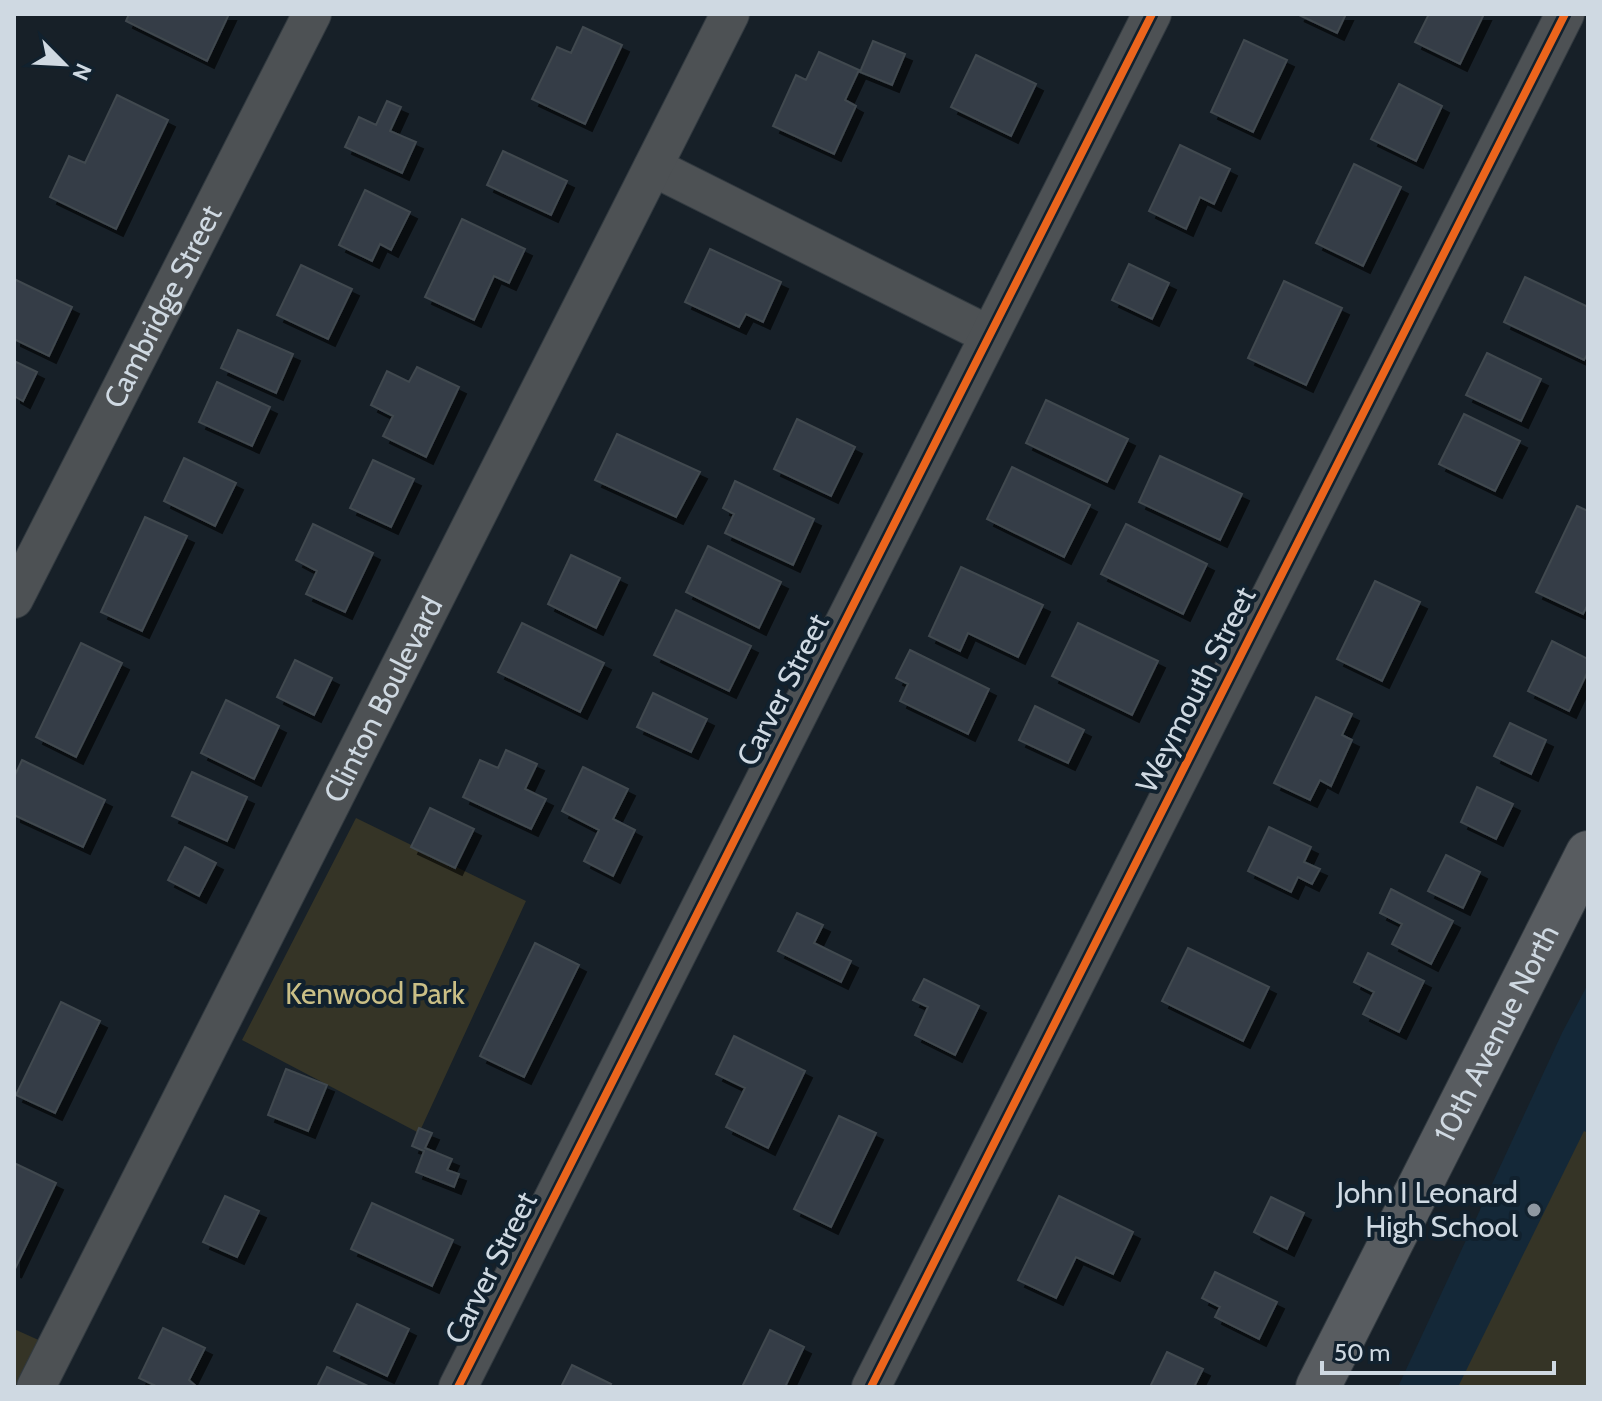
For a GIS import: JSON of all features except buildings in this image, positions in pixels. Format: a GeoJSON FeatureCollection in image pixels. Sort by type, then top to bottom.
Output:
{"type":"FeatureCollection","features":[{"type":"Feature","properties":{"kind":"street","name":"Cambridge Street"},"geometry":{"type":"LineString","coordinates":[[14,599],[312,14]]}},
{"type":"Feature","properties":{"kind":"street","name":"Clinton Boulevard"},"geometry":{"type":"LineString","coordinates":[[36,1387],[730,14]]}},
{"type":"Feature","properties":{"kind":"street","name":"Carver Street"},"geometry":{"type":"LineString","coordinates":[[458,1387],[1152,14]]}},
{"type":"Feature","properties":{"kind":"street","name":"Weymouth Street"},"geometry":{"type":"LineString","coordinates":[[871,1387],[1565,14]]}},
{"type":"Feature","properties":{"kind":"street"},"geometry":{"type":"LineString","coordinates":[[653,167],[989,335]]}},
{"type":"Feature","properties":{"kind":"street","name":"10th Avenue North"},"geometry":{"type":"LineString","coordinates":[[1318,1387],[1588,853]]}},
{"type":"Feature","properties":{"kind":"shaded area","name":"John I Leonard High School"},"geometry":{"type":"Polygon","coordinates":[[[1588,984],[1588,1387],[1398,1387],[1562,1033],[1588,984]]]}},
{"type":"Feature","properties":{"kind":"green space","name":"Kenwood Park"},"geometry":{"type":"Polygon","coordinates":[[[356,818],[526,901],[419,1133],[242,1040],[356,818]]]}},
{"type":"Feature","properties":{"kind":"green space"},"geometry":{"type":"Polygon","coordinates":[[[1584,1131],[1588,1133],[1588,1387],[1458,1387],[1584,1131]]]}},
{"type":"Feature","properties":{"kind":"green space"},"geometry":{"type":"Polygon","coordinates":[[[14,1329],[43,1342],[20,1387],[14,1387],[14,1329]]]}},
{"type":"Feature","properties":{"kind":"cycle path"},"geometry":{"type":"LineString","coordinates":[[458,1387],[1152,14]]}},
{"type":"Feature","properties":{"kind":"cycle path"},"geometry":{"type":"LineString","coordinates":[[871,1387],[1565,14]]}},
{"type":"Feature","properties":{"kind":"place","name":"John I Leonard High School"},"geometry":{"type":"Point","coordinates":[1534,1210]}}]}
